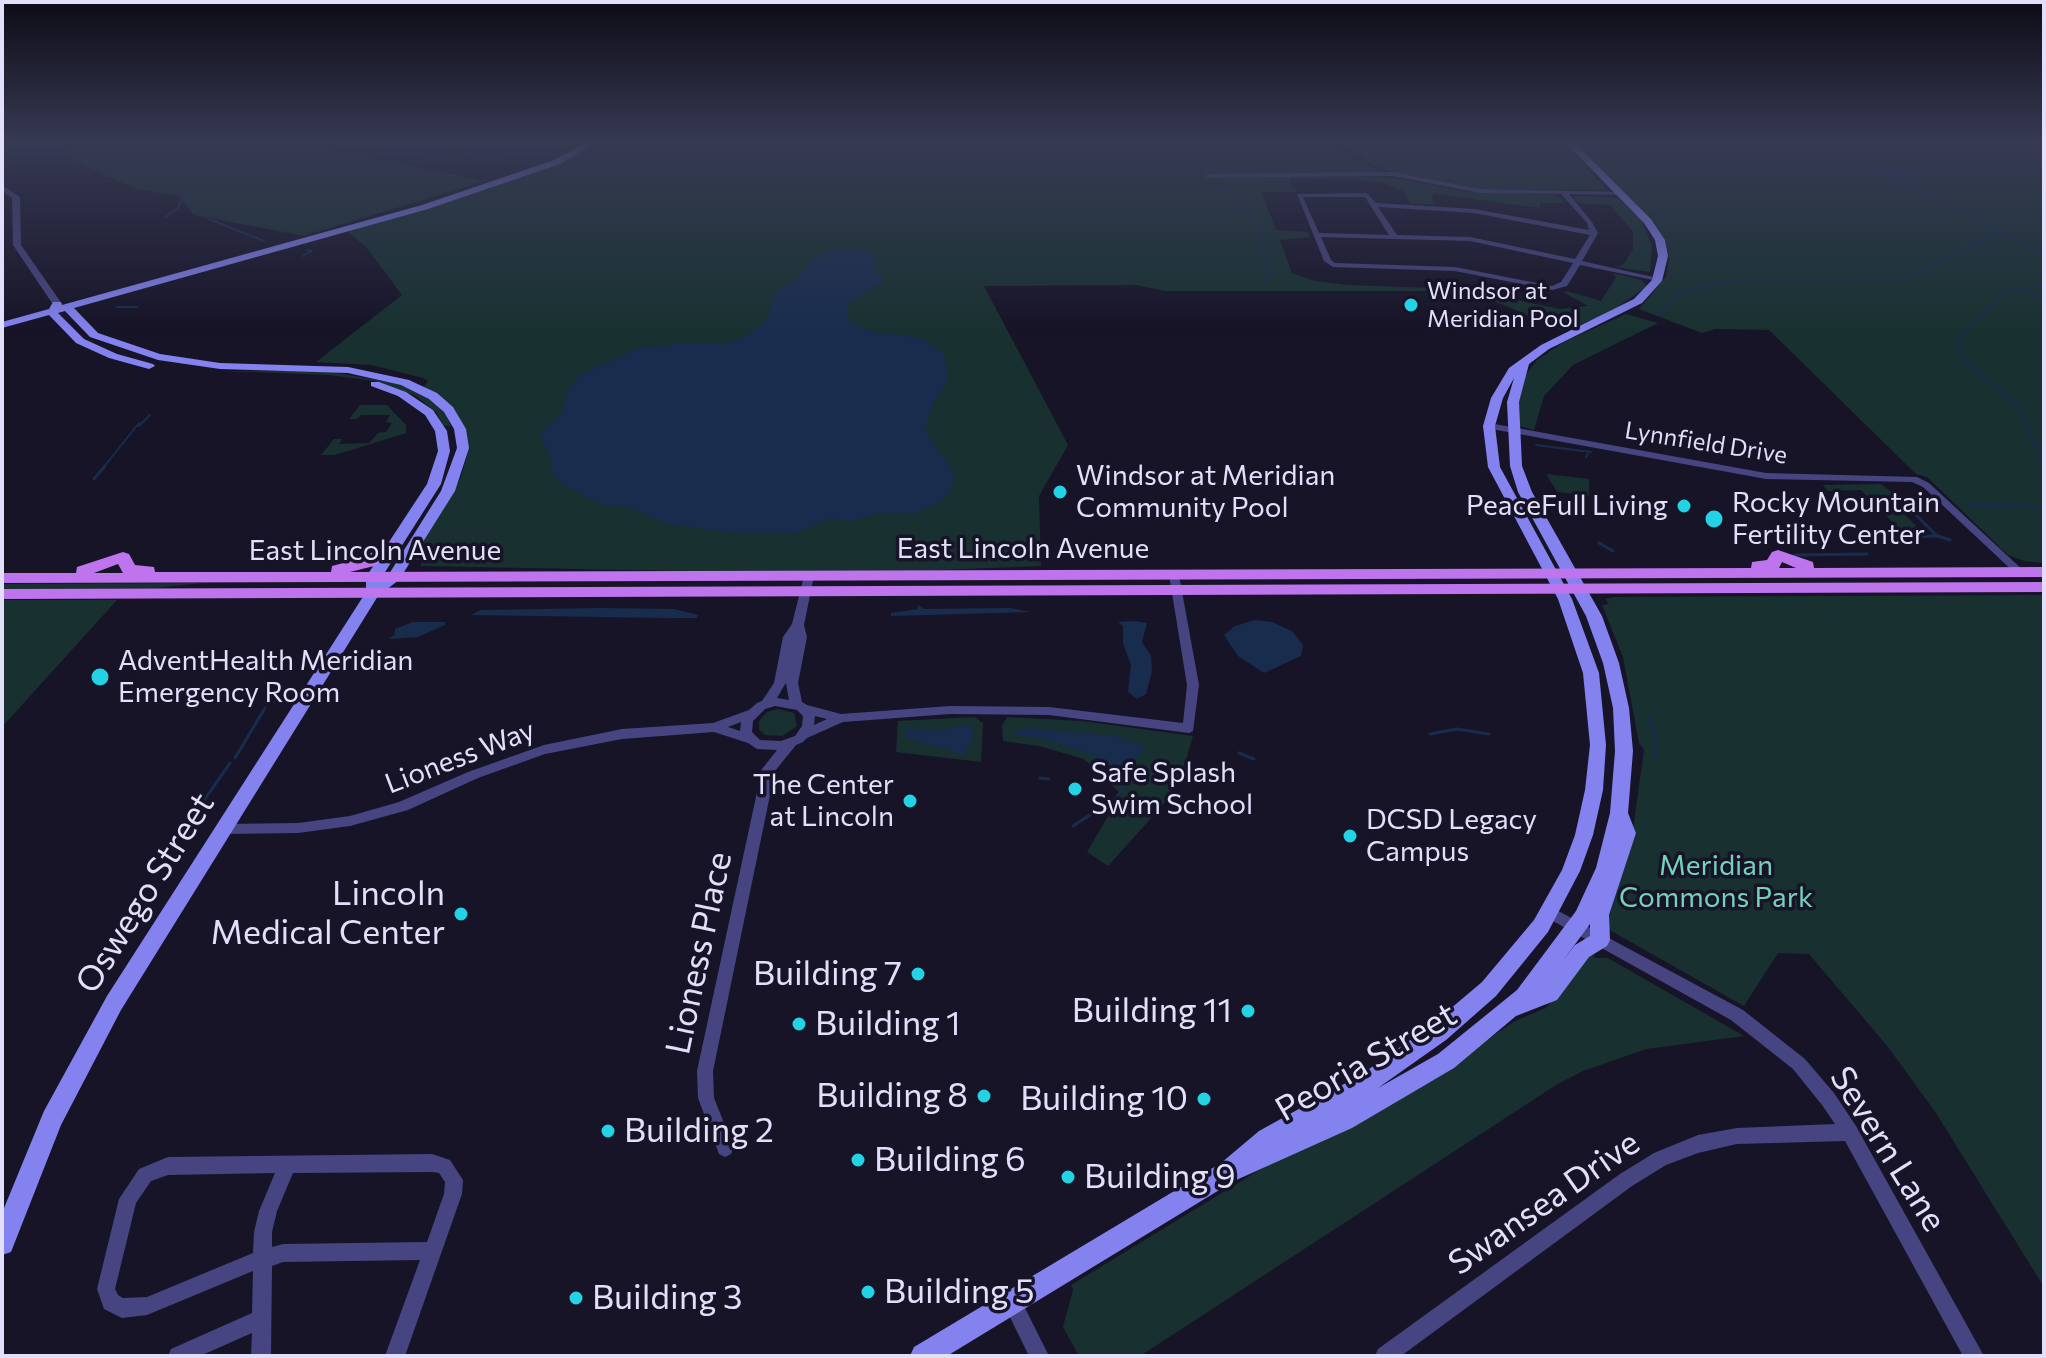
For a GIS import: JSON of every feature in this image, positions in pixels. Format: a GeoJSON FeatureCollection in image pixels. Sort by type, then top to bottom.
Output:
{"type":"FeatureCollection","features":[{"type":"Feature","properties":{"kind":"main road"},"geometry":{"type":"LineString","coordinates":[[59,308],[417,204]]}},
{"type":"Feature","properties":{"kind":"main road"},"geometry":{"type":"LineString","coordinates":[[2,322],[433,204]]}},
{"type":"Feature","properties":{"kind":"main road"},"geometry":{"type":"LineString","coordinates":[[1550,573],[1501,482],[1492,459],[1489,426],[1503,383],[1524,364],[1554,342],[1625,309],[1644,296],[1658,279],[1663,260],[1659,238],[1632,204]]}},
{"type":"Feature","properties":{"kind":"main road"},"geometry":{"type":"LineString","coordinates":[[59,308],[94,335],[148,355],[216,366],[366,373],[405,382],[440,402],[460,429],[461,460],[450,487],[394,577]]}},
{"type":"Feature","properties":{"kind":"main road","name":"Oswego Street"},"geometry":{"type":"LineString","coordinates":[[2,1243],[40,1145],[80,1063],[373,585],[393,546],[434,484],[442,462],[441,431],[425,409],[398,392],[359,381],[209,374],[153,367],[89,346],[72,335],[59,308]]}},
{"type":"Feature","properties":{"kind":"main road","name":"Peoria Street"},"geometry":{"type":"LineString","coordinates":[[1226,1173],[1264,1159],[1375,1104],[1455,1054],[1511,1008],[1540,978],[1576,927],[1605,868],[1619,813],[1624,751],[1621,708],[1607,650],[1578,582],[1522,484],[1514,457],[1514,396],[1524,364]]}},
{"type":"Feature","properties":{"kind":"main road"},"geometry":{"type":"LineString","coordinates":[[238,577],[272,570],[348,568],[368,562],[393,546]]}},
{"type":"Feature","properties":{"kind":"main road"},"geometry":{"type":"LineString","coordinates":[[2,571],[82,571],[123,557],[126,566],[133,570],[187,571],[197,578]]}},
{"type":"Feature","properties":{"kind":"main road","name":"East Lincoln Avenue"},"geometry":{"type":"LineString","coordinates":[[2,594],[373,585],[1176,583],[1560,590],[1578,582],[1735,572],[2044,572]]}},
{"type":"Feature","properties":{"kind":"main road"},"geometry":{"type":"LineString","coordinates":[[1932,588],[1943,581],[2024,580],[2020,572]]}},
{"type":"Feature","properties":{"kind":"main road","name":"Peoria Street"},"geometry":{"type":"LineString","coordinates":[[923,1356],[1226,1173],[1259,1145],[1370,1081],[1438,1033],[1505,971],[1549,912],[1571,871],[1587,825],[1598,745],[1591,673],[1560,590],[1550,573]]}},
{"type":"Feature","properties":{"kind":"main road","name":"East Lincoln Avenue"},"geometry":{"type":"LineString","coordinates":[[1176,583],[1550,573],[1578,582],[2044,587]]}},
{"type":"Feature","properties":{"kind":"main road","name":"East Lincoln Avenue"},"geometry":{"type":"LineString","coordinates":[[2,578],[238,577],[373,585],[394,577],[807,584]]}},
{"type":"Feature","properties":{"kind":"main road"},"geometry":{"type":"LineString","coordinates":[[1511,1008],[1550,993],[1582,951],[1600,940],[1599,915],[1627,833],[1619,813]]}},
{"type":"Feature","properties":{"kind":"street"},"geometry":{"type":"LineString","coordinates":[[16,204],[16,244],[59,308]]}},
{"type":"Feature","properties":{"kind":"street"},"geometry":{"type":"LineString","coordinates":[[1305,204],[1328,262],[1338,266],[1455,269],[1546,288],[1561,286],[1594,233]]}},
{"type":"Feature","properties":{"kind":"street"},"geometry":{"type":"LineString","coordinates":[[1574,204],[1590,223],[1594,233]]}},
{"type":"Feature","properties":{"kind":"street"},"geometry":{"type":"LineString","coordinates":[[1376,205],[1478,211],[1594,233]]}},
{"type":"Feature","properties":{"kind":"street"},"geometry":{"type":"LineString","coordinates":[[1376,205],[1393,235]]}},
{"type":"Feature","properties":{"kind":"street"},"geometry":{"type":"LineString","coordinates":[[1316,235],[1393,235],[1474,240],[1658,279]]}},
{"type":"Feature","properties":{"kind":"street","name":"Lynnfield Drive"},"geometry":{"type":"LineString","coordinates":[[1489,426],[1761,475],[1917,480],[2020,572]]}},
{"type":"Feature","properties":{"kind":"street"},"geometry":{"type":"LineString","coordinates":[[752,741],[773,747],[791,743],[841,718],[950,710],[1027,710],[1189,728],[1193,685],[1176,583]]}},
{"type":"Feature","properties":{"kind":"street"},"geometry":{"type":"LineString","coordinates":[[769,769],[745,723],[751,714],[767,704],[780,683],[789,637],[798,625],[807,584]]}},
{"type":"Feature","properties":{"kind":"street"},"geometry":{"type":"LineString","coordinates":[[798,625],[801,637],[792,683],[810,721],[805,734]]}},
{"type":"Feature","properties":{"kind":"street"},"geometry":{"type":"LineString","coordinates":[[767,704],[801,706],[841,718]]}},
{"type":"Feature","properties":{"kind":"street","name":"Lioness Way"},"geometry":{"type":"LineString","coordinates":[[223,829],[298,828],[350,821],[409,804],[473,775],[549,748],[622,734],[714,727],[751,714]]}},
{"type":"Feature","properties":{"kind":"street","name":"Lioness Way"},"geometry":{"type":"LineString","coordinates":[[714,727],[752,741]]}},
{"type":"Feature","properties":{"kind":"street","name":"Lioness Place"},"geometry":{"type":"LineString","coordinates":[[725,1148],[708,1103],[704,1077],[769,769],[791,743]]}},
{"type":"Feature","properties":{"kind":"street","name":"Severn Lane"},"geometry":{"type":"LineString","coordinates":[[1549,912],[1724,1007],[1759,1031],[1810,1076],[1850,1132],[1974,1356]]}},
{"type":"Feature","properties":{"kind":"street","name":"Swansea Drive"},"geometry":{"type":"LineString","coordinates":[[1385,1356],[1626,1180],[1660,1159],[1698,1144],[1737,1136],[1850,1132]]}},
{"type":"Feature","properties":{"kind":"street"},"geometry":{"type":"LineString","coordinates":[[395,1356],[454,1189],[452,1174],[444,1166],[432,1163],[172,1165],[148,1172],[128,1199],[106,1292],[118,1307],[138,1308],[260,1259],[297,1251],[431,1251]]}},
{"type":"Feature","properties":{"kind":"street"},"geometry":{"type":"LineString","coordinates":[[261,1356],[260,1259],[266,1216],[288,1165]]}},
{"type":"Feature","properties":{"kind":"street"},"geometry":{"type":"LineString","coordinates":[[1012,1303],[1039,1356]]}},
{"type":"Feature","properties":{"kind":"street"},"geometry":{"type":"LineString","coordinates":[[178,1356],[259,1320]]}},
{"type":"Feature","properties":{"kind":"green space"},"geometry":{"type":"Polygon","coordinates":[[[186,204],[408,204],[304,236],[194,215],[186,204]]]}},
{"type":"Feature","properties":{"kind":"green space"},"geometry":{"type":"Polygon","coordinates":[[[432,204],[1267,204],[1276,230],[1308,232],[1310,237],[1280,240],[1292,273],[1315,281],[1462,289],[1560,309],[1588,306],[1563,292],[1567,291],[1601,301],[1616,277],[1613,273],[1641,280],[1647,286],[1611,312],[1564,331],[1492,300],[1447,291],[1165,291],[1137,285],[984,286],[1068,445],[1039,496],[1041,566],[914,571],[686,571],[421,566],[421,560],[410,560],[461,477],[467,455],[466,432],[452,406],[424,387],[428,381],[423,378],[372,365],[316,362],[402,295],[366,247],[348,232],[432,204]]]}},
{"type":"Feature","properties":{"kind":"green space"},"geometry":{"type":"Polygon","coordinates":[[[1513,204],[1540,204],[1540,208],[1513,204]]]}},
{"type":"Feature","properties":{"kind":"green space"},"geometry":{"type":"Polygon","coordinates":[[[1600,204],[1625,204],[1641,219],[1652,246],[1650,272],[1616,267],[1623,265],[1633,249],[1633,232],[1610,205],[1600,204]]]}},
{"type":"Feature","properties":{"kind":"green space"},"geometry":{"type":"Polygon","coordinates":[[[1637,204],[2044,204],[2044,563],[2008,555],[1927,477],[1916,474],[1769,330],[1716,329],[1702,333],[1639,309],[1666,277],[1669,260],[1666,241],[1652,219],[1637,204]]]}},
{"type":"Feature","properties":{"kind":"green space"},"geometry":{"type":"Polygon","coordinates":[[[1626,314],[1658,323],[1573,365],[1544,396],[1534,430],[1520,426],[1519,400],[1525,376],[1537,360],[1564,342],[1626,314]]]}},
{"type":"Feature","properties":{"kind":"green space"},"geometry":{"type":"Polygon","coordinates":[[[221,371],[327,371],[399,384],[433,401],[447,416],[451,427],[443,425],[436,412],[416,396],[375,381],[329,375],[221,371]]]}},
{"type":"Feature","properties":{"kind":"green space"},"geometry":{"type":"Polygon","coordinates":[[[360,405],[387,405],[406,425],[406,433],[335,455],[321,455],[334,439],[342,439],[339,444],[369,443],[378,433],[386,432],[392,423],[386,422],[390,415],[361,415],[357,419],[349,419],[360,405]]]}},
{"type":"Feature","properties":{"kind":"green space"},"geometry":{"type":"Polygon","coordinates":[[[1546,474],[1589,479],[1589,496],[1557,492],[1546,474]]]}},
{"type":"Feature","properties":{"kind":"green space"},"geometry":{"type":"Polygon","coordinates":[[[1881,484],[1899,498],[1889,499],[1921,531],[1901,531],[1861,490],[1828,491],[1823,485],[1881,484]]]}},
{"type":"Feature","properties":{"kind":"green space"},"geometry":{"type":"Polygon","coordinates":[[[203,583],[155,588],[2,589],[2,584],[203,583]]]}},
{"type":"Feature","properties":{"kind":"green space","name":"Meridian Commons Park"},"geometry":{"type":"Polygon","coordinates":[[[2044,595],[2044,1287],[1936,1113],[1888,1047],[1809,954],[1778,953],[1744,1006],[1606,928],[1632,836],[1644,750],[1639,743],[1623,657],[1602,605],[1609,604],[1605,599],[1613,597],[2044,595]]]}},
{"type":"Feature","properties":{"kind":"green space"},"geometry":{"type":"Polygon","coordinates":[[[2,600],[117,600],[2,727],[2,600]]]}},
{"type":"Feature","properties":{"kind":"green space"},"geometry":{"type":"Polygon","coordinates":[[[778,709],[794,713],[797,726],[782,736],[765,735],[759,729],[759,721],[767,712],[778,709]]]}},
{"type":"Feature","properties":{"kind":"green space"},"geometry":{"type":"Polygon","coordinates":[[[975,717],[983,723],[981,762],[896,752],[898,721],[975,717]]]}},
{"type":"Feature","properties":{"kind":"green space"},"geometry":{"type":"Polygon","coordinates":[[[1007,717],[1082,721],[1193,736],[1184,767],[1163,805],[1108,866],[1087,852],[1121,794],[1084,759],[1039,746],[1003,741],[1002,726],[1007,717]]]}},
{"type":"Feature","properties":{"kind":"green space"},"geometry":{"type":"Polygon","coordinates":[[[1592,952],[1595,958],[1608,958],[1744,1036],[1646,1049],[1583,1071],[1556,1085],[1140,1356],[1079,1356],[1063,1327],[1073,1290],[1071,1285],[1271,1163],[1396,1102],[1515,1021],[1546,1008],[1592,952]]]}},
{"type":"Feature","properties":{"kind":"water"},"geometry":{"type":"Polygon","coordinates":[[[859,249],[876,256],[874,267],[884,281],[848,304],[846,312],[851,322],[872,332],[922,338],[944,354],[948,380],[933,404],[925,430],[953,472],[952,489],[940,502],[914,513],[877,513],[855,521],[830,519],[796,533],[736,533],[667,524],[628,507],[600,504],[567,487],[551,473],[551,459],[540,434],[563,413],[566,392],[581,375],[635,349],[679,343],[723,344],[745,337],[767,320],[775,293],[798,278],[811,260],[831,251],[859,249]]]}},
{"type":"Feature","properties":{"kind":"water"},"geometry":{"type":"Polygon","coordinates":[[[918,605],[924,609],[1010,608],[1031,612],[891,616],[891,613],[918,609],[918,605]]]}},
{"type":"Feature","properties":{"kind":"water"},"geometry":{"type":"Polygon","coordinates":[[[674,609],[698,615],[697,618],[668,618],[471,615],[481,610],[674,609]]]}},
{"type":"Feature","properties":{"kind":"water"},"geometry":{"type":"Polygon","coordinates":[[[1254,620],[1272,622],[1292,631],[1303,645],[1301,656],[1264,673],[1238,656],[1224,635],[1235,626],[1254,620]]]}},
{"type":"Feature","properties":{"kind":"water"},"geometry":{"type":"Polygon","coordinates":[[[413,622],[445,622],[445,625],[418,637],[389,639],[395,634],[395,629],[413,622]]]}},
{"type":"Feature","properties":{"kind":"water"},"geometry":{"type":"Polygon","coordinates":[[[1118,622],[1147,623],[1142,642],[1151,656],[1152,671],[1146,694],[1137,699],[1128,692],[1131,665],[1123,643],[1123,626],[1118,622]]]}},
{"type":"Feature","properties":{"kind":"water"},"geometry":{"type":"Polygon","coordinates":[[[964,725],[973,728],[974,735],[967,751],[960,754],[906,737],[906,728],[940,730],[964,725]]]}},
{"type":"Feature","properties":{"kind":"water"},"geometry":{"type":"Polygon","coordinates":[[[1027,728],[1123,737],[1125,741],[1142,744],[1144,748],[1123,784],[1093,755],[1041,738],[1010,734],[1027,728]]]}},
{"type":"Feature","properties":{"kind":"waterway"},"geometry":{"type":"LineString","coordinates":[[165,217],[179,204]]}},
{"type":"Feature","properties":{"kind":"waterway"},"geometry":{"type":"LineString","coordinates":[[192,204],[209,219],[264,241]]}},
{"type":"Feature","properties":{"kind":"waterway"},"geometry":{"type":"LineString","coordinates":[[1243,204],[1259,233]]}},
{"type":"Feature","properties":{"kind":"waterway"},"geometry":{"type":"LineString","coordinates":[[1948,204],[2001,232]]}},
{"type":"Feature","properties":{"kind":"waterway"},"geometry":{"type":"LineString","coordinates":[[1657,315],[1679,294],[1717,282],[1908,278],[2001,232]]}},
{"type":"Feature","properties":{"kind":"waterway"},"geometry":{"type":"LineString","coordinates":[[2001,232],[2044,255]]}},
{"type":"Feature","properties":{"kind":"waterway"},"geometry":{"type":"LineString","coordinates":[[1264,233],[1259,236],[1271,275],[1264,282]]}},
{"type":"Feature","properties":{"kind":"waterway"},"geometry":{"type":"LineString","coordinates":[[303,256],[312,251],[307,250]]}},
{"type":"Feature","properties":{"kind":"waterway"},"geometry":{"type":"LineString","coordinates":[[2044,284],[2005,292],[1963,334],[1958,349],[1963,360],[2018,404],[2044,466]]}},
{"type":"Feature","properties":{"kind":"waterway"},"geometry":{"type":"LineString","coordinates":[[2023,289],[2044,300]]}},
{"type":"Feature","properties":{"kind":"waterway"},"geometry":{"type":"LineString","coordinates":[[117,307],[137,307]]}},
{"type":"Feature","properties":{"kind":"waterway"},"geometry":{"type":"LineString","coordinates":[[139,426],[150,415]]}},
{"type":"Feature","properties":{"kind":"waterway"},"geometry":{"type":"LineString","coordinates":[[103,468],[139,423]]}},
{"type":"Feature","properties":{"kind":"waterway"},"geometry":{"type":"LineString","coordinates":[[1536,445],[1583,451]]}},
{"type":"Feature","properties":{"kind":"waterway"},"geometry":{"type":"LineString","coordinates":[[1585,451],[1591,452]]}},
{"type":"Feature","properties":{"kind":"waterway"},"geometry":{"type":"LineString","coordinates":[[94,479],[105,466]]}},
{"type":"Feature","properties":{"kind":"waterway"},"geometry":{"type":"LineString","coordinates":[[1900,499],[1937,536]]}},
{"type":"Feature","properties":{"kind":"waterway"},"geometry":{"type":"LineString","coordinates":[[1969,505],[2044,507]]}},
{"type":"Feature","properties":{"kind":"waterway"},"geometry":{"type":"LineString","coordinates":[[1870,537],[1938,536],[1950,540]]}},
{"type":"Feature","properties":{"kind":"waterway"},"geometry":{"type":"LineString","coordinates":[[1599,543],[1613,551]]}},
{"type":"Feature","properties":{"kind":"waterway"},"geometry":{"type":"LineString","coordinates":[[1795,555],[1867,554]]}},
{"type":"Feature","properties":{"kind":"waterway"},"geometry":{"type":"LineString","coordinates":[[235,758],[265,708]]}},
{"type":"Feature","properties":{"kind":"waterway"},"geometry":{"type":"LineString","coordinates":[[1649,717],[1657,743]]}},
{"type":"Feature","properties":{"kind":"waterway"},"geometry":{"type":"LineString","coordinates":[[1430,734],[1457,729],[1489,734]]}},
{"type":"Feature","properties":{"kind":"waterway"},"geometry":{"type":"LineString","coordinates":[[1656,755],[1657,745]]}},
{"type":"Feature","properties":{"kind":"waterway"},"geometry":{"type":"LineString","coordinates":[[1239,753],[1254,759]]}},
{"type":"Feature","properties":{"kind":"waterway"},"geometry":{"type":"LineString","coordinates":[[203,802],[230,763]]}},
{"type":"Feature","properties":{"kind":"waterway"},"geometry":{"type":"LineString","coordinates":[[1040,778],[1049,779]]}},
{"type":"Feature","properties":{"kind":"waterway"},"geometry":{"type":"LineString","coordinates":[[1073,826],[1116,798],[1122,790],[1121,780]]}},
{"type":"Feature","properties":{"kind":"place","name":"Windsor at Meridian Pool"},"geometry":{"type":"Point","coordinates":[1411,305]}},
{"type":"Feature","properties":{"kind":"place","name":"Windsor at Meridian Community Pool"},"geometry":{"type":"Point","coordinates":[1060,492]}},
{"type":"Feature","properties":{"kind":"place","name":"PeaceFull Living"},"geometry":{"type":"Point","coordinates":[1684,506]}},
{"type":"Feature","properties":{"kind":"place","name":"Rocky Mountain Fertility Center"},"geometry":{"type":"Point","coordinates":[1714,519]}},
{"type":"Feature","properties":{"kind":"place","name":"AdventHealth Meridian Emergency Room"},"geometry":{"type":"Point","coordinates":[100,677]}},
{"type":"Feature","properties":{"kind":"place","name":"Safe Splash Swim School"},"geometry":{"type":"Point","coordinates":[1075,789]}},
{"type":"Feature","properties":{"kind":"place","name":"The Center at Lincoln"},"geometry":{"type":"Point","coordinates":[910,801]}},
{"type":"Feature","properties":{"kind":"place","name":"DCSD Legacy Campus"},"geometry":{"type":"Point","coordinates":[1350,836]}},
{"type":"Feature","properties":{"kind":"place","name":"Lincoln Medical Center"},"geometry":{"type":"Point","coordinates":[461,914]}},
{"type":"Feature","properties":{"kind":"place","name":"Building 7"},"geometry":{"type":"Point","coordinates":[918,974]}},
{"type":"Feature","properties":{"kind":"place","name":"Building 11"},"geometry":{"type":"Point","coordinates":[1248,1011]}},
{"type":"Feature","properties":{"kind":"place","name":"Building 1"},"geometry":{"type":"Point","coordinates":[799,1024]}},
{"type":"Feature","properties":{"kind":"place","name":"Building 8"},"geometry":{"type":"Point","coordinates":[984,1096]}},
{"type":"Feature","properties":{"kind":"place","name":"Building 10"},"geometry":{"type":"Point","coordinates":[1204,1099]}},
{"type":"Feature","properties":{"kind":"place","name":"Building 2"},"geometry":{"type":"Point","coordinates":[608,1131]}},
{"type":"Feature","properties":{"kind":"place","name":"Building 6"},"geometry":{"type":"Point","coordinates":[858,1160]}},
{"type":"Feature","properties":{"kind":"place","name":"Building 9"},"geometry":{"type":"Point","coordinates":[1068,1177]}},
{"type":"Feature","properties":{"kind":"place","name":"Building 5"},"geometry":{"type":"Point","coordinates":[868,1292]}},
{"type":"Feature","properties":{"kind":"place","name":"Building 3"},"geometry":{"type":"Point","coordinates":[576,1298]}}]}
